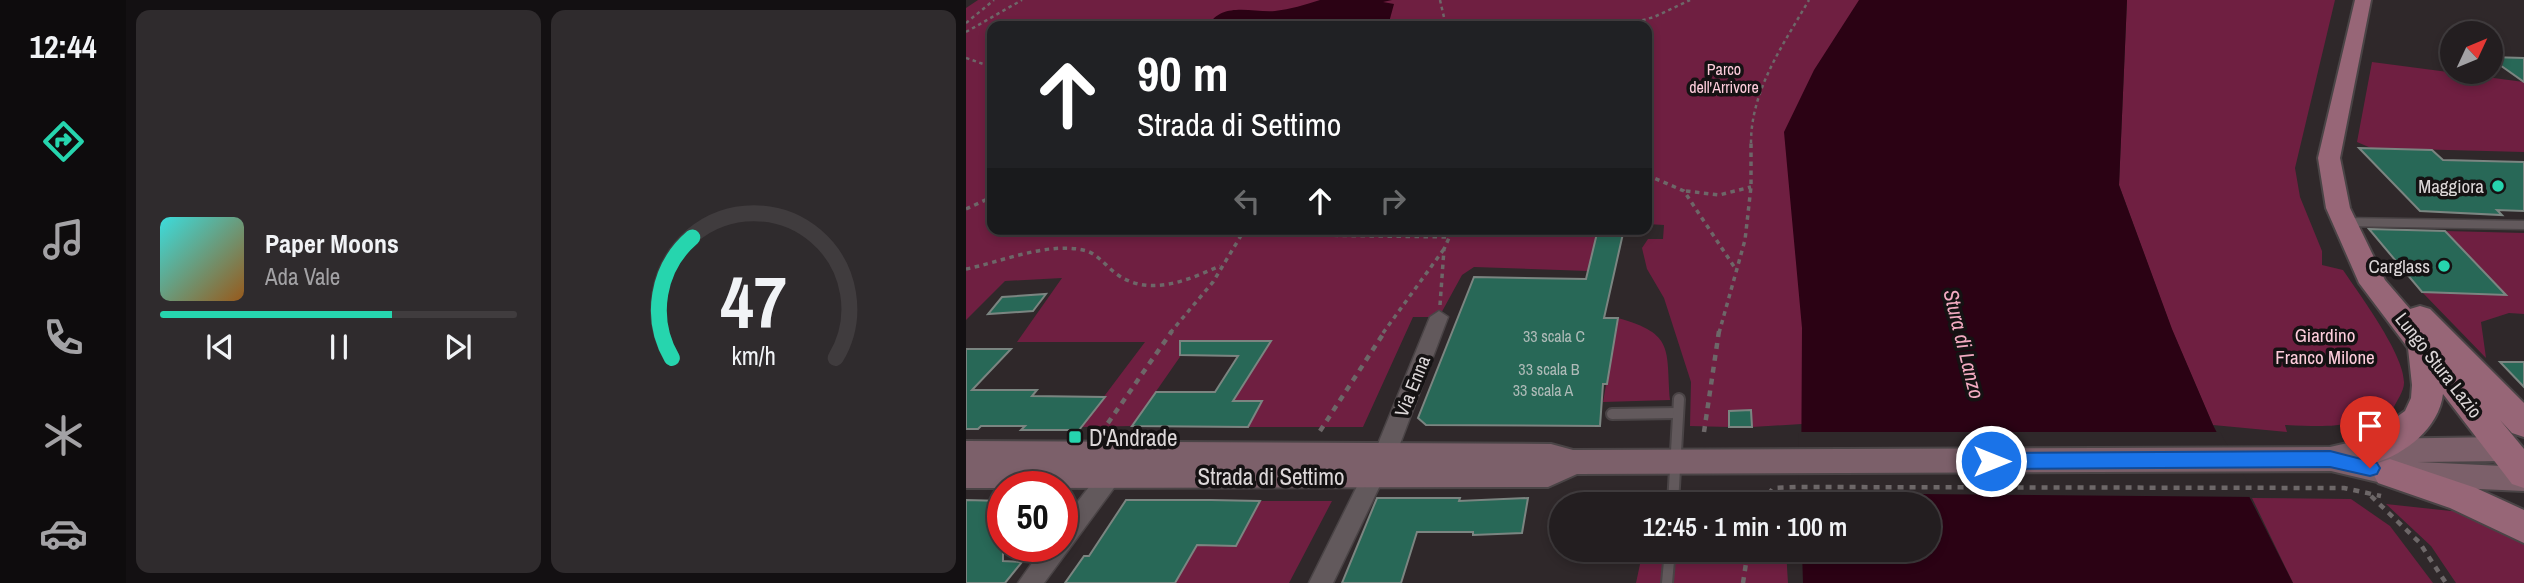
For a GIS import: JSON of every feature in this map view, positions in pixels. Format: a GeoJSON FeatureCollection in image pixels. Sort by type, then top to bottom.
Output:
{"type":"FeatureCollection","features":[{"type":"Feature","properties":{"kind":"main road","name":"Lungo Stura Lazio"},"geometry":{"type":"LineString","coordinates":[[2363,0],[2329,158],[2332,187],[2343,222],[2373,282],[2422,345],[2519,449]]}},
{"type":"Feature","properties":{"kind":"main road","name":"Lungo Stura Lazio"},"geometry":{"type":"LineString","coordinates":[[2360,253],[2519,449]]}},
{"type":"Feature","properties":{"kind":"main road"},"geometry":{"type":"LineString","coordinates":[[2378,472],[2399,435],[2424,412],[2430,396],[2422,345]]}},
{"type":"Feature","properties":{"kind":"main road"},"geometry":{"type":"LineString","coordinates":[[2378,472],[2519,449]]}},
{"type":"Feature","properties":{"kind":"main road","name":"Strada di Settimo"},"geometry":{"type":"LineString","coordinates":[[966,453],[1087,453],[1118,465]]}},
{"type":"Feature","properties":{"kind":"main road","name":"Strada di Settimo"},"geometry":{"type":"LineString","coordinates":[[966,476],[1118,465],[1379,466],[1548,475],[1573,463],[1676,461],[1797,475],[2327,459],[2378,472]]}},
{"type":"Feature","properties":{"kind":"main road"},"geometry":{"type":"LineString","coordinates":[[2378,472],[2524,479]]}},
{"type":"Feature","properties":{"kind":"main road"},"geometry":{"type":"LineString","coordinates":[[2378,472],[2463,498],[2524,527]]}},
{"type":"Feature","properties":{"kind":"street","name":"Via Enna"},"geometry":{"type":"LineString","coordinates":[[1321,583],[1379,466],[1439,317]]}},
{"type":"Feature","properties":{"kind":"street"},"geometry":{"type":"LineString","coordinates":[[1078,519],[1118,465]]}},
{"type":"Feature","properties":{"kind":"street"},"geometry":{"type":"LineString","coordinates":[[1030,583],[1046,562]]}},
{"type":"Feature","properties":{"kind":"lane"},"geometry":{"type":"LineString","coordinates":[[2343,222],[2524,225]]}},
{"type":"Feature","properties":{"kind":"lane"},"geometry":{"type":"LineString","coordinates":[[1674,492],[1679,399]]}},
{"type":"Feature","properties":{"kind":"lane"},"geometry":{"type":"LineString","coordinates":[[1612,414],[1678,413]]}},
{"type":"Feature","properties":{"kind":"lane"},"geometry":{"type":"LineString","coordinates":[[1667,583],[1669,562]]}},
{"type":"Feature","properties":{"kind":"path"},"geometry":{"type":"LineString","coordinates":[[966,23],[994,0]]}},
{"type":"Feature","properties":{"kind":"path"},"geometry":{"type":"LineString","coordinates":[[966,32],[1022,0]]}},
{"type":"Feature","properties":{"kind":"path"},"geometry":{"type":"LineString","coordinates":[[1440,0],[1445,21]]}},
{"type":"Feature","properties":{"kind":"path"},"geometry":{"type":"LineString","coordinates":[[1635,21],[1690,0]]}},
{"type":"Feature","properties":{"kind":"path"},"geometry":{"type":"LineString","coordinates":[[1704,432],[1721,317],[1745,240],[1751,187],[1751,118],[1771,65],[1809,0]]}},
{"type":"Feature","properties":{"kind":"path"},"geometry":{"type":"LineString","coordinates":[[966,58],[987,65]]}},
{"type":"Feature","properties":{"kind":"path"},"geometry":{"type":"LineString","coordinates":[[1652,177],[1705,197],[1726,197],[1751,187]]}},
{"type":"Feature","properties":{"kind":"path"},"geometry":{"type":"LineString","coordinates":[[1684,191],[1737,271]]}},
{"type":"Feature","properties":{"kind":"path"},"geometry":{"type":"LineString","coordinates":[[966,209],[987,199]]}},
{"type":"Feature","properties":{"kind":"path"},"geometry":{"type":"LineString","coordinates":[[1087,453],[1164,340],[1213,282],[1220,266],[1241,235]]}},
{"type":"Feature","properties":{"kind":"path"},"geometry":{"type":"LineString","coordinates":[[1308,235],[1447,237],[1439,317]]}},
{"type":"Feature","properties":{"kind":"path"},"geometry":{"type":"LineString","coordinates":[[966,269],[1069,249],[1099,257],[1134,285],[1151,287],[1178,282],[1220,266]]}},
{"type":"Feature","properties":{"kind":"path"},"geometry":{"type":"LineString","coordinates":[[1320,431],[1373,347],[1444,249]]}},
{"type":"Feature","properties":{"kind":"path"},"geometry":{"type":"LineString","coordinates":[[1770,492],[1797,475],[2344,488],[2378,472],[2446,583]]}},
{"type":"Feature","properties":{"kind":"path"},"geometry":{"type":"LineString","coordinates":[[1743,583],[1746,562]]}},
{"type":"Feature","properties":{"kind":"green space","name":"Parco dell'Arrivore"},"geometry":{"type":"Polygon","coordinates":[[[978,0],[1977,0],[1802,328],[1802,424],[1752,427],[1751,410],[1730,411],[1729,427],[1690,426],[1691,382],[1664,298],[1647,269],[1642,248],[1648,239],[1663,239],[1664,225],[1652,224],[1652,21],[987,21],[987,235],[1597,235],[1588,271],[1474,267],[1462,275],[1439,317],[1413,317],[1363,427],[1248,427],[1233,401],[1270,341],[1191,341],[1132,426],[1081,427],[1145,342],[1017,342],[1062,278],[1005,281],[966,320],[966,8],[978,0]]]}},
{"type":"Feature","properties":{"kind":"green space","name":"Giardino Franco Milone"},"geometry":{"type":"Polygon","coordinates":[[[2127,0],[2335,0],[2295,168],[2300,197],[2322,251],[2322,265],[2343,270],[2380,325],[2397,357],[2404,383],[2393,409],[2364,420],[2340,425],[2285,425],[2287,432],[2213,425],[2172,330],[2119,185],[2127,0]]]}},
{"type":"Feature","properties":{"kind":"green space"},"geometry":{"type":"Polygon","coordinates":[[[2372,62],[2440,71],[2440,84],[2503,84],[2503,79],[2524,82],[2524,152],[2371,148],[2357,142],[2372,62]]]}},
{"type":"Feature","properties":{"kind":"green space"},"geometry":{"type":"Polygon","coordinates":[[[2445,231],[2524,233],[2524,314],[2509,313],[2481,322],[2486,358],[2422,292],[2505,295],[2445,231]]]}},
{"type":"Feature","properties":{"kind":"green space"},"geometry":{"type":"Polygon","coordinates":[[[1618,318],[1650,330],[1664,346],[1670,400],[1603,402],[1618,318]]]}},
{"type":"Feature","properties":{"kind":"green space"},"geometry":{"type":"Polygon","coordinates":[[[2252,498],[2351,499],[2390,526],[2433,583],[2293,583],[2252,498]]]}},
{"type":"Feature","properties":{"kind":"green space"},"geometry":{"type":"Polygon","coordinates":[[[1260,501],[1332,501],[1289,583],[1175,583],[1197,545],[1236,546],[1260,501]]]}},
{"type":"Feature","properties":{"kind":"green space"},"geometry":{"type":"Polygon","coordinates":[[[2386,504],[2451,511],[2469,509],[2524,534],[2524,583],[2456,583],[2431,546],[2386,504]]]}},
{"type":"Feature","properties":{"kind":"green space"},"geometry":{"type":"Polygon","coordinates":[[[1640,562],[1787,562],[1788,583],[1636,583],[1640,562]]]}},
{"type":"Feature","properties":{"kind":"water"},"geometry":{"type":"Polygon","coordinates":[[[1320,0],[1392,0],[1383,2],[1394,4],[1389,21],[1212,21],[1221,13],[1230,11],[1275,11],[1320,0]]]}},
{"type":"Feature","properties":{"kind":"water","name":"Stura di Lanzo"},"geometry":{"type":"Polygon","coordinates":[[[1859,0],[2127,0],[2119,185],[2172,329],[2213,425],[2293,583],[1803,583],[1802,562],[1941,562],[1941,492],[1801,492],[1802,328],[1784,132],[1814,70],[1859,0]]]}},
{"type":"Feature","properties":{"kind":"pier"},"geometry":{"type":"Polygon","coordinates":[[[1798,432],[2220,432],[2256,497],[1941,494],[1941,492],[1799,492],[1798,432]]]}},
{"type":"Feature","properties":{"kind":"building"},"geometry":{"type":"Polygon","coordinates":[[[2503,57],[2524,58],[2524,82],[2503,67],[2503,57]]]}},
{"type":"Feature","properties":{"kind":"building"},"geometry":{"type":"Polygon","coordinates":[[[2359,148],[2432,150],[2443,160],[2524,162],[2524,211],[2497,210],[2502,215],[2420,211],[2359,148]]]}},
{"type":"Feature","properties":{"kind":"building"},"geometry":{"type":"Polygon","coordinates":[[[2369,229],[2445,231],[2506,295],[2422,292],[2369,229]]]}},
{"type":"Feature","properties":{"kind":"building"},"geometry":{"type":"Polygon","coordinates":[[[1597,235],[1623,235],[1604,318],[1618,318],[1607,384],[1603,384],[1600,426],[1426,425],[1418,418],[1474,277],[1586,279],[1597,235]]]}},
{"type":"Feature","properties":{"kind":"building"},"geometry":{"type":"Polygon","coordinates":[[[1046,294],[1033,311],[988,314],[1002,297],[1046,294]]]}},
{"type":"Feature","properties":{"kind":"building"},"geometry":{"type":"Polygon","coordinates":[[[1180,341],[1271,341],[1233,401],[1262,401],[1248,427],[1132,426],[1156,392],[1215,392],[1238,356],[1180,355],[1180,341]]]}},
{"type":"Feature","properties":{"kind":"building"},"geometry":{"type":"Polygon","coordinates":[[[966,349],[1011,349],[972,390],[1037,390],[1032,396],[1105,397],[1079,430],[1021,430],[1025,426],[981,426],[978,429],[966,429],[966,349]]]}},
{"type":"Feature","properties":{"kind":"building"},"geometry":{"type":"Polygon","coordinates":[[[2500,362],[2524,362],[2524,387],[2500,362]]]}},
{"type":"Feature","properties":{"kind":"building"},"geometry":{"type":"Polygon","coordinates":[[[1751,410],[1752,427],[1729,427],[1729,411],[1751,410]]]}},
{"type":"Feature","properties":{"kind":"building"},"geometry":{"type":"Polygon","coordinates":[[[1377,498],[1460,498],[1459,501],[1528,498],[1522,533],[1473,535],[1473,532],[1417,532],[1401,583],[1342,583],[1377,498]]]}},
{"type":"Feature","properties":{"kind":"building"},"geometry":{"type":"Polygon","coordinates":[[[966,500],[987,501],[987,562],[1022,562],[1005,583],[966,583],[966,500]]]}},
{"type":"Feature","properties":{"kind":"building"},"geometry":{"type":"Polygon","coordinates":[[[1126,500],[1260,501],[1236,546],[1197,545],[1175,583],[1065,583],[1084,556],[1089,556],[1126,500]]]}},
{"type":"Feature","properties":{"kind":"place","name":"Maggiora"},"geometry":{"type":"Point","coordinates":[2498,186]}},
{"type":"Feature","properties":{"kind":"place","name":"Carglass"},"geometry":{"type":"Point","coordinates":[2444,266]}},
{"type":"Feature","properties":{"kind":"place","name":"D'Andrade"},"geometry":{"type":"Point","coordinates":[1075,437]}},
{"type":"Feature","properties":{"kind":"route"},"geometry":{"type":"LineString","coordinates":[[1991,461],[2330,459],[2370,468]]}}]}
